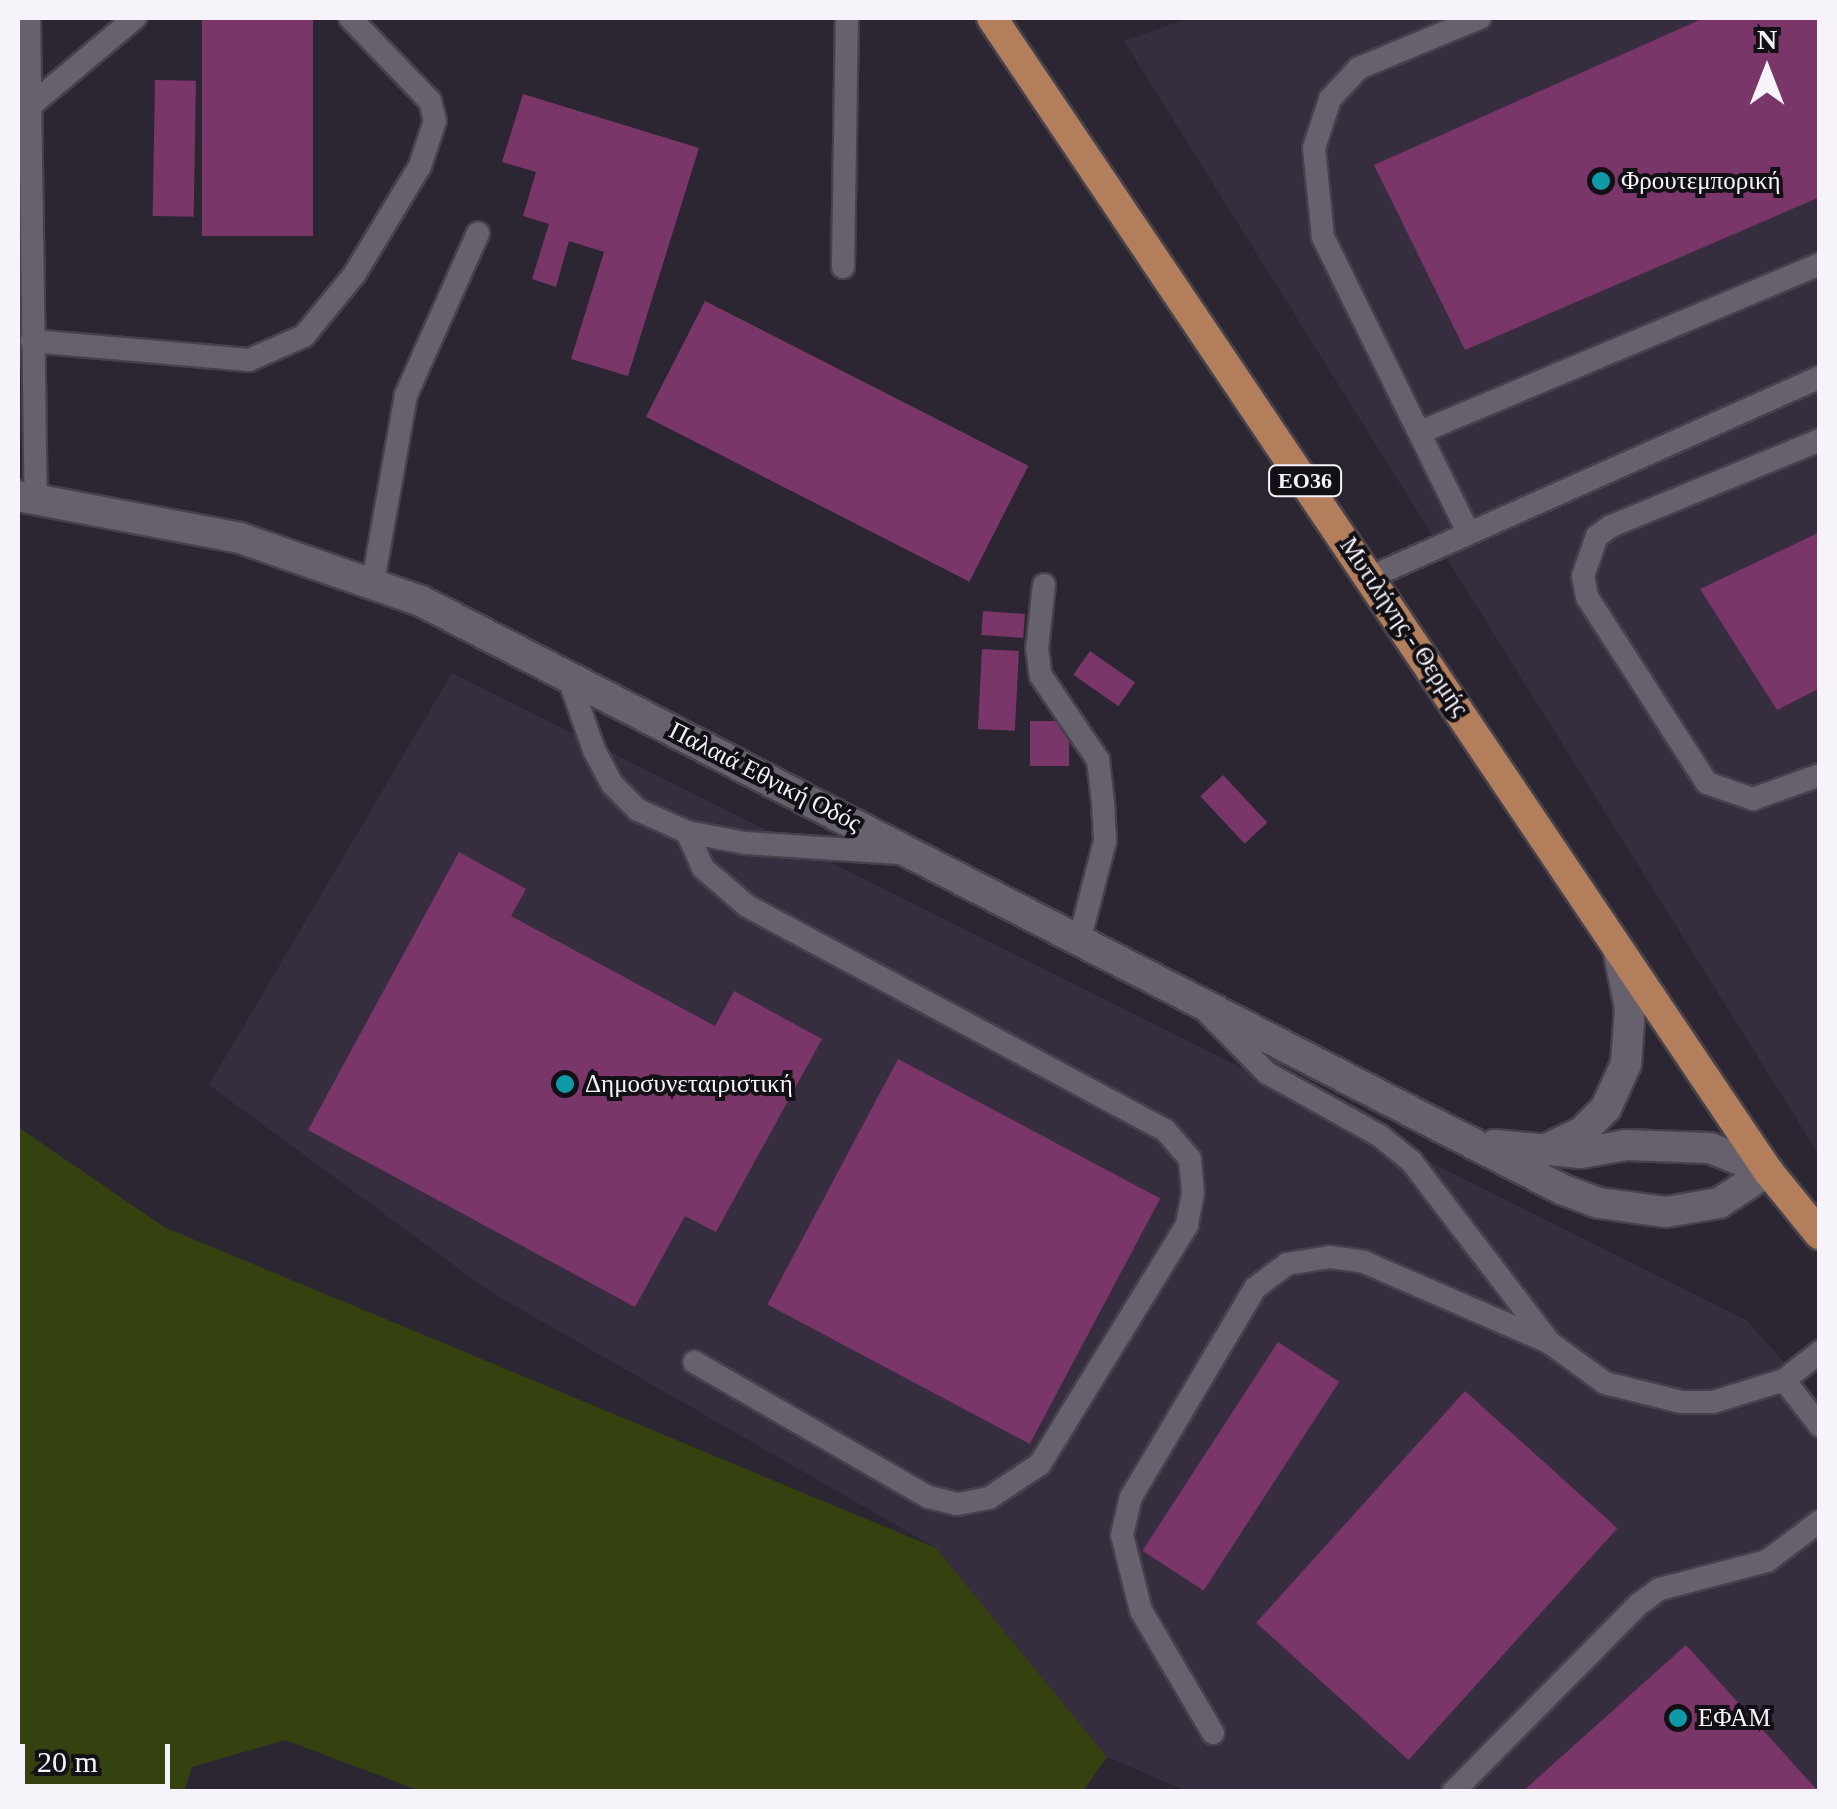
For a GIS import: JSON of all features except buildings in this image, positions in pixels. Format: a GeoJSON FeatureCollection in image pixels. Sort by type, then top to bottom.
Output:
{"type":"FeatureCollection","features":[{"type":"Feature","properties":{"kind":"main road","name":"Μυτιλήνης - Θερμής"},"geometry":{"type":"LineString","coordinates":[[992,18],[1768,1171],[1820,1235]]}},
{"type":"Feature","properties":{"kind":"main road","name":"Παλαιά Εθνική Οδός"},"geometry":{"type":"LineString","coordinates":[[27,497],[240,538],[373,582],[568,676],[1192,995],[1481,1144],[1561,1190],[1635,1210],[1719,1203],[1768,1171]]}},
{"type":"Feature","properties":{"kind":"main road"},"geometry":{"type":"LineString","coordinates":[[1542,1151],[1581,1133],[1606,1108],[1626,1064],[1630,1008],[1618,946]]}},
{"type":"Feature","properties":{"kind":"main road","name":"Παλαιά Εθνική Οδός"},"geometry":{"type":"LineString","coordinates":[[1481,1144],[1542,1151],[1710,1148],[1768,1171]]}},
{"type":"Feature","properties":{"kind":"lane"},"geometry":{"type":"LineString","coordinates":[[27,497],[32,340],[30,18]]}},
{"type":"Feature","properties":{"kind":"lane"},"geometry":{"type":"LineString","coordinates":[[30,106],[135,18]]}},
{"type":"Feature","properties":{"kind":"lane"},"geometry":{"type":"LineString","coordinates":[[32,340],[249,360],[304,336],[354,275],[420,166],[434,121],[430,101],[350,18]]}},
{"type":"Feature","properties":{"kind":"lane"},"geometry":{"type":"LineString","coordinates":[[843,267],[847,18]]}},
{"type":"Feature","properties":{"kind":"lane"},"geometry":{"type":"LineString","coordinates":[[1468,532],[1423,431],[1323,237],[1314,148],[1330,99],[1360,68],[1480,18]]}},
{"type":"Feature","properties":{"kind":"lane"},"geometry":{"type":"LineString","coordinates":[[373,582],[406,395],[478,233]]}},
{"type":"Feature","properties":{"kind":"lane"},"geometry":{"type":"LineString","coordinates":[[1423,431],[1820,264]]}},
{"type":"Feature","properties":{"kind":"lane"},"geometry":{"type":"LineString","coordinates":[[1371,576],[1820,377]]}},
{"type":"Feature","properties":{"kind":"lane"},"geometry":{"type":"LineString","coordinates":[[1820,440],[1611,526],[1597,536],[1582,576],[1587,597],[1707,783],[1753,799],[1820,775]]}},
{"type":"Feature","properties":{"kind":"lane"},"geometry":{"type":"LineString","coordinates":[[1044,585],[1037,650],[1042,676],[1098,760],[1103,802],[1105,841],[1080,938]]}},
{"type":"Feature","properties":{"kind":"lane"},"geometry":{"type":"LineString","coordinates":[[568,676],[612,784],[638,810],[687,832],[746,843],[918,855]]}},
{"type":"Feature","properties":{"kind":"lane"},"geometry":{"type":"LineString","coordinates":[[687,832],[703,868],[747,906],[1165,1130],[1190,1159],[1193,1193],[1187,1225],[1040,1464],[1019,1484],[989,1498],[957,1504],[928,1498],[694,1362]]}},
{"type":"Feature","properties":{"kind":"lane"},"geometry":{"type":"LineString","coordinates":[[1192,995],[1266,1074],[1380,1136],[1411,1161],[1550,1344]]}},
{"type":"Feature","properties":{"kind":"lane"},"geometry":{"type":"LineString","coordinates":[[1213,1733],[1142,1611],[1122,1535],[1131,1498],[1255,1288],[1286,1264],[1330,1257],[1364,1262],[1550,1344],[1604,1383],[1682,1402],[1750,1395],[1784,1380],[1820,1352]]}},
{"type":"Feature","properties":{"kind":"lane"},"geometry":{"type":"LineString","coordinates":[[1784,1380],[1820,1426]]}},
{"type":"Feature","properties":{"kind":"lane"},"geometry":{"type":"LineString","coordinates":[[1453,1792],[1639,1604],[1660,1589],[1767,1561],[1820,1521]]}},
{"type":"Feature","properties":{"kind":"shaded area"},"geometry":{"type":"Polygon","coordinates":[[[1189,18],[1819,18],[1819,1155],[1124,41],[1189,18]]]}},
{"type":"Feature","properties":{"kind":"shaded area"},"geometry":{"type":"Polygon","coordinates":[[[452,673],[1746,1320],[1819,1401],[1819,1791],[1189,1792],[1107,1757],[936,1548],[489,1291],[209,1085],[452,673]]]}},
{"type":"Feature","properties":{"kind":"green space"},"geometry":{"type":"Polygon","coordinates":[[[18,1127],[164,1227],[936,1548],[1107,1757],[1083,1791],[423,1792],[285,1740],[192,1767],[184,1791],[18,1791],[18,1127]]]}},
{"type":"Feature","properties":{"kind":"place","name":"Φρουτεμπορική"},"geometry":{"type":"Point","coordinates":[1601,181]}},
{"type":"Feature","properties":{"kind":"place","name":"Δημοσυνεταιριστική"},"geometry":{"type":"Point","coordinates":[565,1084]}},
{"type":"Feature","properties":{"kind":"place","name":"ΕΦΑΜ"},"geometry":{"type":"Point","coordinates":[1678,1718]}}]}
